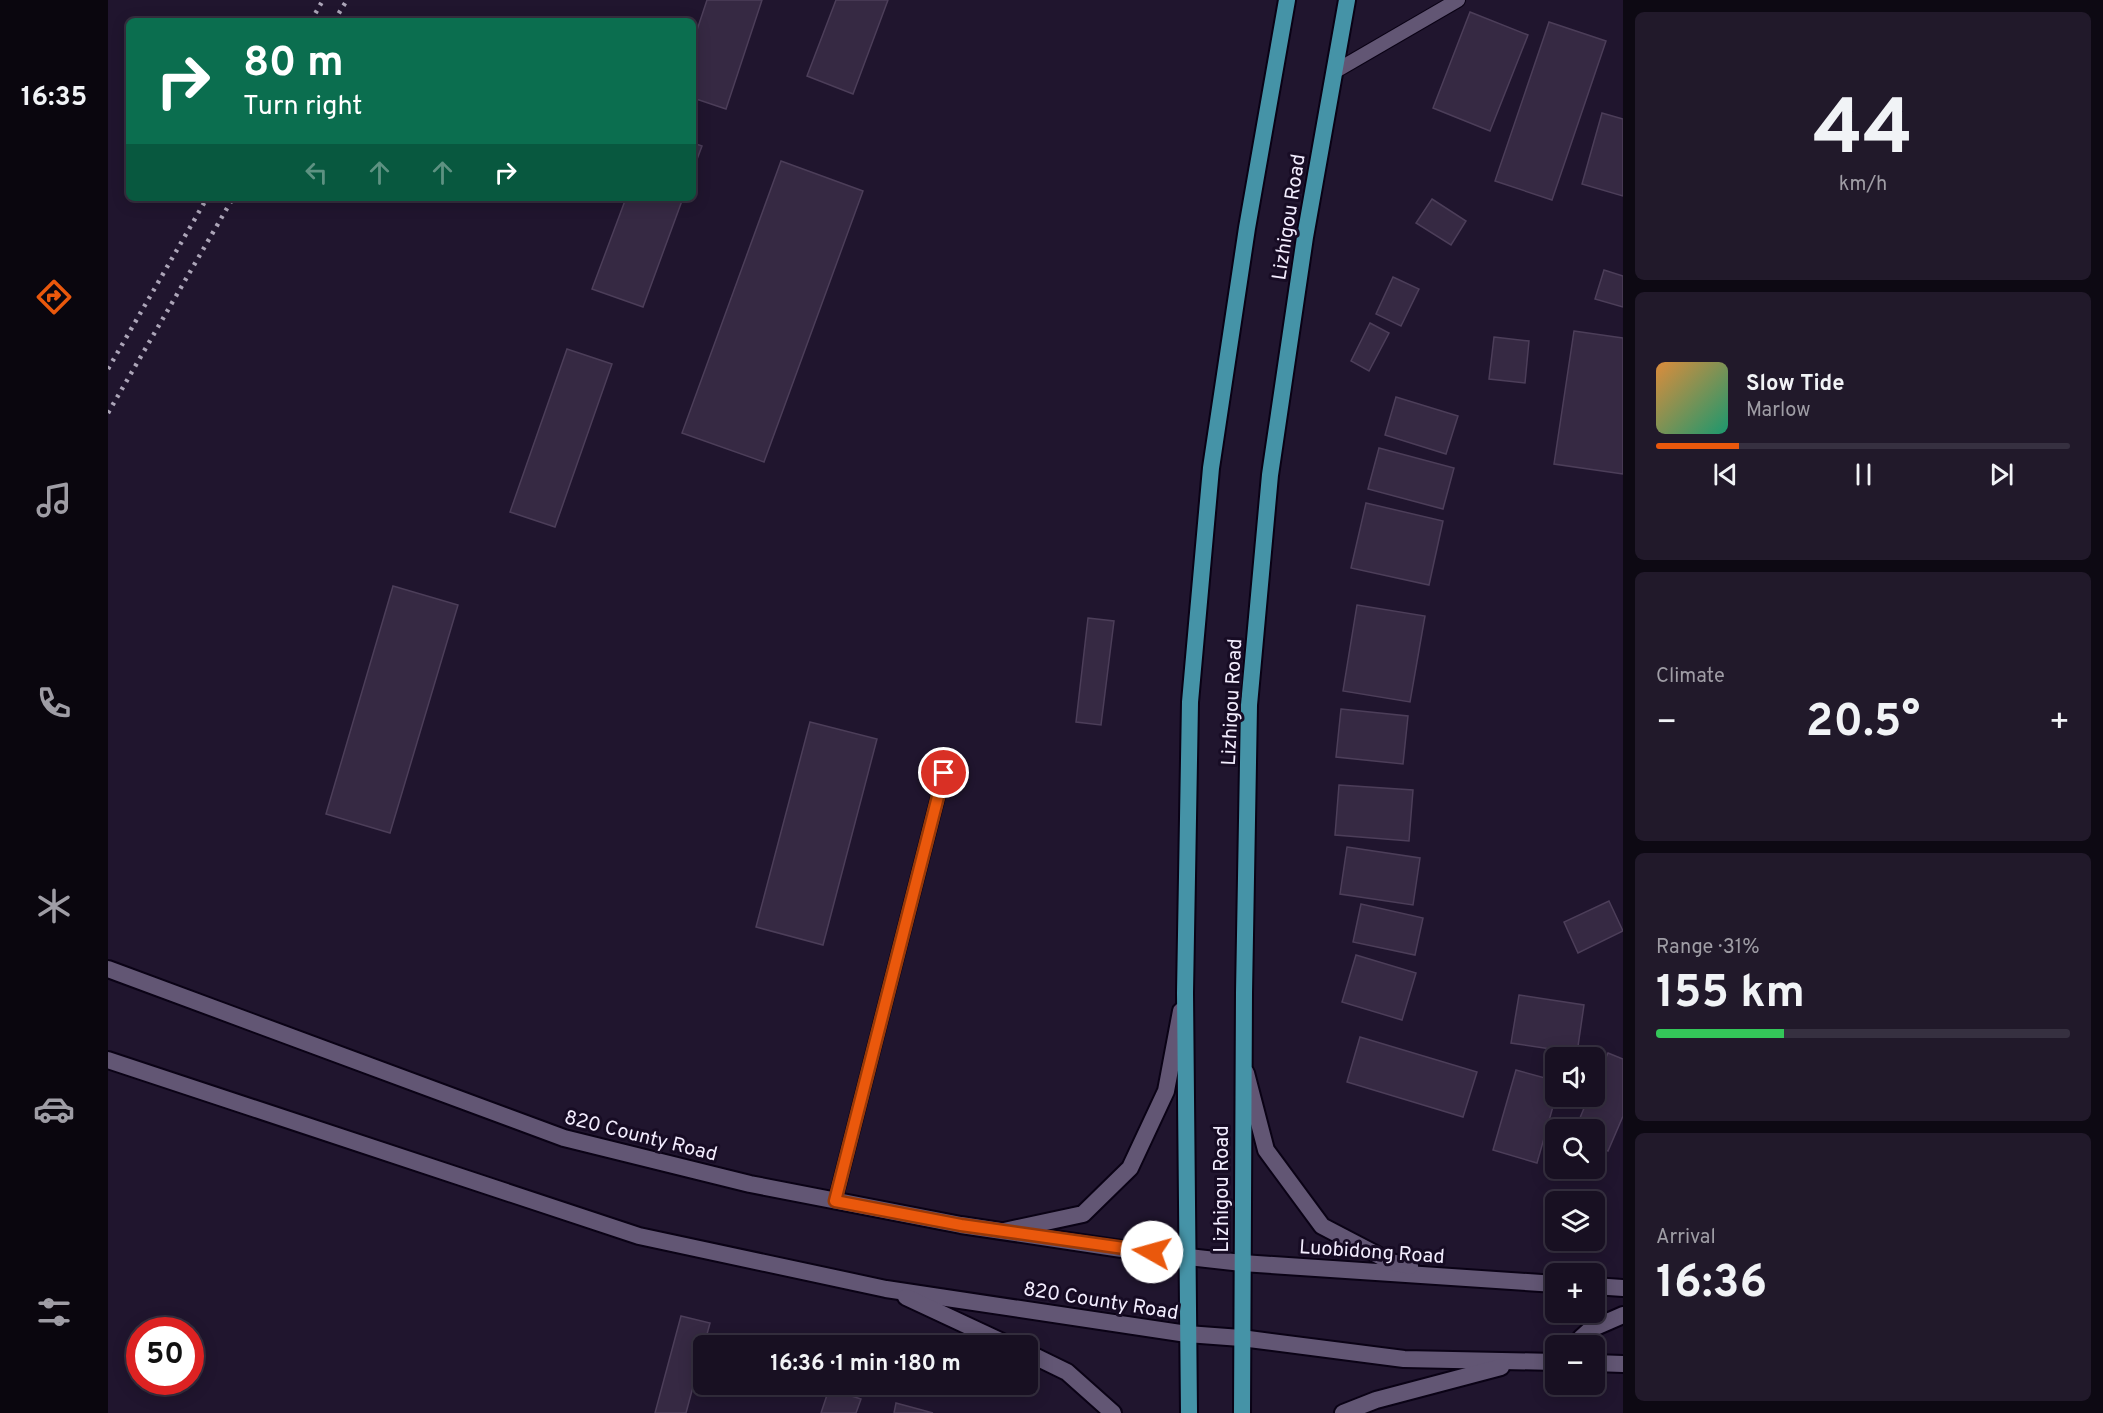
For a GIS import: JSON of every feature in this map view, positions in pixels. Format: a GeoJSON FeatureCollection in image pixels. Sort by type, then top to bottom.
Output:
{"type":"FeatureCollection","features":[{"type":"Feature","properties":{"kind":"main road","name":"Lizhigou Road"},"geometry":{"type":"LineString","coordinates":[[1189,1413],[1185,993],[1190,702],[1211,468],[1247,228],[1287,0]]}},
{"type":"Feature","properties":{"kind":"main road","name":"Lizhigou Road"},"geometry":{"type":"LineString","coordinates":[[1242,1413],[1243,1061],[1249,705],[1270,475],[1305,237],[1347,0]]}},
{"type":"Feature","properties":{"kind":"main road","name":"820 County Road"},"geometry":{"type":"LineString","coordinates":[[108,969],[564,1138],[750,1184],[835,1201],[1004,1231],[1135,1251],[1186,1256]]}},
{"type":"Feature","properties":{"kind":"main road"},"geometry":{"type":"LineString","coordinates":[[1004,1231],[1083,1214],[1130,1168],[1166,1091],[1185,993]]}},
{"type":"Feature","properties":{"kind":"main road","name":"820 County Road"},"geometry":{"type":"LineString","coordinates":[[108,1060],[639,1236],[886,1289],[1187,1334]]}},
{"type":"Feature","properties":{"kind":"main road"},"geometry":{"type":"LineString","coordinates":[[1243,1061],[1266,1150],[1322,1226],[1391,1262],[1476,1279]]}},
{"type":"Feature","properties":{"kind":"main road","name":"Luobidong Road"},"geometry":{"type":"LineString","coordinates":[[1186,1256],[1242,1263],[1545,1283]]}},
{"type":"Feature","properties":{"kind":"main road"},"geometry":{"type":"LineString","coordinates":[[1605,1287],[1623,1288]]}},
{"type":"Feature","properties":{"kind":"main road"},"geometry":{"type":"LineString","coordinates":[[886,1289],[988,1335]]}},
{"type":"Feature","properties":{"kind":"main road"},"geometry":{"type":"LineString","coordinates":[[1584,1335],[1591,1329],[1623,1315]]}},
{"type":"Feature","properties":{"kind":"main road"},"geometry":{"type":"LineString","coordinates":[[1187,1334],[1242,1338],[1404,1359],[1545,1362]]}},
{"type":"Feature","properties":{"kind":"main road"},"geometry":{"type":"LineString","coordinates":[[1038,1358],[1067,1372],[1113,1413]]}},
{"type":"Feature","properties":{"kind":"main road"},"geometry":{"type":"LineString","coordinates":[[1343,1413],[1376,1400],[1522,1362]]}},
{"type":"Feature","properties":{"kind":"main road"},"geometry":{"type":"LineString","coordinates":[[1605,1363],[1623,1364]]}},
{"type":"Feature","properties":{"kind":"lane"},"geometry":{"type":"LineString","coordinates":[[1334,72],[1458,0]]}},
{"type":"Feature","properties":{"kind":"lane"},"geometry":{"type":"LineString","coordinates":[[835,1201],[944,773]]}},
{"type":"Feature","properties":{"kind":"building"},"geometry":{"type":"Polygon","coordinates":[[[707,0],[762,0],[726,109],[696,99],[696,33],[707,0]]]}},
{"type":"Feature","properties":{"kind":"building"},"geometry":{"type":"Polygon","coordinates":[[[836,0],[888,0],[853,94],[807,76],[836,0]]]}},
{"type":"Feature","properties":{"kind":"building"},"geometry":{"type":"Polygon","coordinates":[[[1470,12],[1528,35],[1490,131],[1433,108],[1470,12]]]}},
{"type":"Feature","properties":{"kind":"building"},"geometry":{"type":"Polygon","coordinates":[[[1549,22],[1606,41],[1552,200],[1495,181],[1549,22]]]}},
{"type":"Feature","properties":{"kind":"building"},"geometry":{"type":"Polygon","coordinates":[[[1602,113],[1623,119],[1623,196],[1582,184],[1602,113]]]}},
{"type":"Feature","properties":{"kind":"building"},"geometry":{"type":"Polygon","coordinates":[[[696,144],[702,146],[696,162],[696,144]]]}},
{"type":"Feature","properties":{"kind":"building"},"geometry":{"type":"Polygon","coordinates":[[[781,161],[863,191],[764,462],[682,433],[781,161]]]}},
{"type":"Feature","properties":{"kind":"building"},"geometry":{"type":"Polygon","coordinates":[[[1432,199],[1466,221],[1451,245],[1416,223],[1432,199]]]}},
{"type":"Feature","properties":{"kind":"building"},"geometry":{"type":"Polygon","coordinates":[[[625,201],[682,201],[643,307],[592,289],[625,201]]]}},
{"type":"Feature","properties":{"kind":"building"},"geometry":{"type":"Polygon","coordinates":[[[1604,270],[1623,276],[1623,307],[1595,299],[1604,270]]]}},
{"type":"Feature","properties":{"kind":"building"},"geometry":{"type":"Polygon","coordinates":[[[1393,277],[1419,289],[1401,326],[1376,314],[1393,277]]]}},
{"type":"Feature","properties":{"kind":"building"},"geometry":{"type":"Polygon","coordinates":[[[1370,323],[1389,333],[1369,371],[1351,361],[1370,323]]]}},
{"type":"Feature","properties":{"kind":"building"},"geometry":{"type":"Polygon","coordinates":[[[1574,331],[1623,338],[1623,474],[1554,464],[1574,331]]]}},
{"type":"Feature","properties":{"kind":"building"},"geometry":{"type":"Polygon","coordinates":[[[1494,337],[1529,341],[1525,383],[1489,379],[1494,337]]]}},
{"type":"Feature","properties":{"kind":"building"},"geometry":{"type":"Polygon","coordinates":[[[567,349],[612,364],[555,527],[510,512],[567,349]]]}},
{"type":"Feature","properties":{"kind":"building"},"geometry":{"type":"Polygon","coordinates":[[[1396,397],[1458,416],[1446,454],[1385,435],[1396,397]]]}},
{"type":"Feature","properties":{"kind":"building"},"geometry":{"type":"Polygon","coordinates":[[[1379,448],[1454,468],[1443,509],[1368,489],[1379,448]]]}},
{"type":"Feature","properties":{"kind":"building"},"geometry":{"type":"Polygon","coordinates":[[[1366,503],[1443,521],[1429,585],[1351,568],[1366,503]]]}},
{"type":"Feature","properties":{"kind":"building"},"geometry":{"type":"Polygon","coordinates":[[[393,586],[458,605],[390,833],[326,814],[393,586]]]}},
{"type":"Feature","properties":{"kind":"building"},"geometry":{"type":"Polygon","coordinates":[[[1357,605],[1425,616],[1410,702],[1343,691],[1357,605]]]}},
{"type":"Feature","properties":{"kind":"building"},"geometry":{"type":"Polygon","coordinates":[[[1088,618],[1114,621],[1101,725],[1076,722],[1088,618]]]}},
{"type":"Feature","properties":{"kind":"building"},"geometry":{"type":"Polygon","coordinates":[[[1341,709],[1408,716],[1403,764],[1336,757],[1341,709]]]}},
{"type":"Feature","properties":{"kind":"building"},"geometry":{"type":"Polygon","coordinates":[[[810,722],[877,739],[823,945],[756,927],[810,722]]]}},
{"type":"Feature","properties":{"kind":"building"},"geometry":{"type":"Polygon","coordinates":[[[1339,785],[1413,790],[1409,841],[1335,835],[1339,785]]]}},
{"type":"Feature","properties":{"kind":"building"},"geometry":{"type":"Polygon","coordinates":[[[1347,847],[1420,858],[1413,905],[1340,894],[1347,847]]]}},
{"type":"Feature","properties":{"kind":"building"},"geometry":{"type":"Polygon","coordinates":[[[1609,901],[1623,931],[1578,953],[1564,922],[1609,901]]]}},
{"type":"Feature","properties":{"kind":"building"},"geometry":{"type":"Polygon","coordinates":[[[1361,904],[1423,918],[1415,955],[1353,942],[1361,904]]]}},
{"type":"Feature","properties":{"kind":"building"},"geometry":{"type":"Polygon","coordinates":[[[1356,955],[1416,973],[1402,1020],[1342,1002],[1356,955]]]}},
{"type":"Feature","properties":{"kind":"building"},"geometry":{"type":"Polygon","coordinates":[[[1519,995],[1584,1005],[1578,1047],[1545,1048],[1511,1043],[1519,995]]]}},
{"type":"Feature","properties":{"kind":"building"},"geometry":{"type":"Polygon","coordinates":[[[1360,1037],[1477,1072],[1463,1117],[1347,1082],[1360,1037]]]}},
{"type":"Feature","properties":{"kind":"building"},"geometry":{"type":"Polygon","coordinates":[[[1608,1053],[1623,1059],[1623,1116],[1608,1151],[1605,1150],[1605,1119],[1580,1119],[1584,1107],[1605,1107],[1605,1060],[1608,1053]]]}},
{"type":"Feature","properties":{"kind":"building"},"geometry":{"type":"Polygon","coordinates":[[[1516,1070],[1545,1078],[1545,1107],[1553,1107],[1549,1119],[1545,1119],[1545,1135],[1537,1163],[1493,1150],[1516,1070]]]}},
{"type":"Feature","properties":{"kind":"building"},"geometry":{"type":"Polygon","coordinates":[[[681,1316],[710,1323],[707,1335],[693,1335],[693,1387],[686,1413],[655,1413],[681,1316]]]}},
{"type":"Feature","properties":{"kind":"building"},"geometry":{"type":"Polygon","coordinates":[[[827,1395],[848,1395],[861,1399],[856,1413],[821,1413],[827,1395]]]}},
{"type":"Feature","properties":{"kind":"building"},"geometry":{"type":"Polygon","coordinates":[[[896,1403],[933,1413],[894,1413],[896,1403]]]}},
{"type":"Feature","properties":{"kind":"railway"},"geometry":{"type":"LineString","coordinates":[[313,18],[323,0]]}},
{"type":"Feature","properties":{"kind":"railway"},"geometry":{"type":"LineString","coordinates":[[336,18],[347,0]]}},
{"type":"Feature","properties":{"kind":"railway"},"geometry":{"type":"LineString","coordinates":[[108,369],[205,201]]}},
{"type":"Feature","properties":{"kind":"railway"},"geometry":{"type":"LineString","coordinates":[[108,413],[231,201]]}},
{"type":"Feature","properties":{"kind":"route"},"geometry":{"type":"LineString","coordinates":[[944,773],[835,1201],[961,1225],[1152,1252]]}}]}
